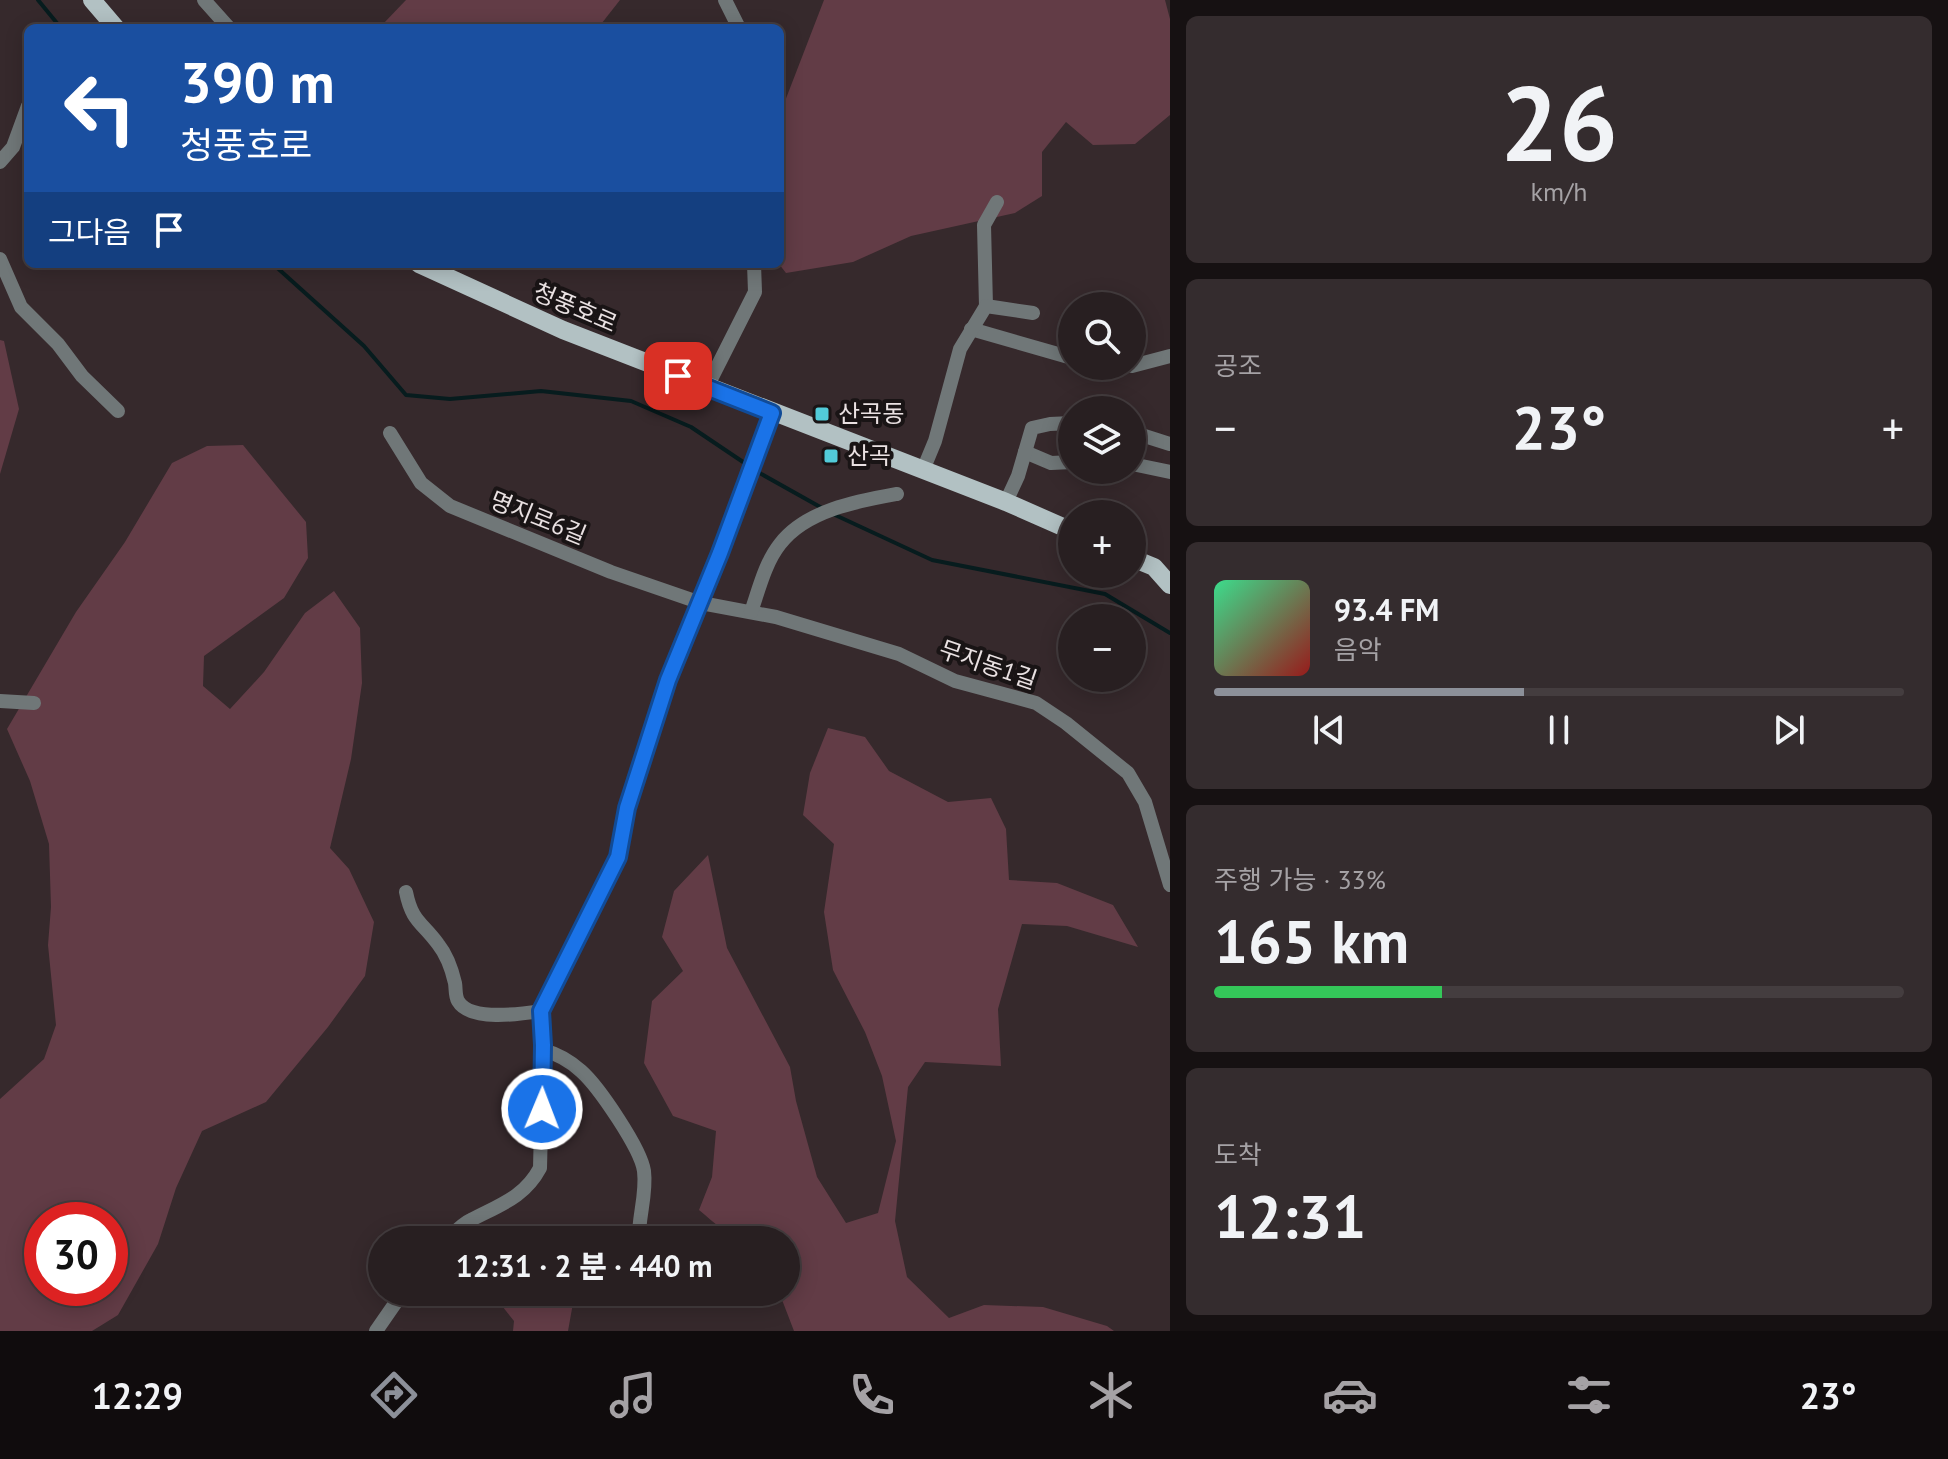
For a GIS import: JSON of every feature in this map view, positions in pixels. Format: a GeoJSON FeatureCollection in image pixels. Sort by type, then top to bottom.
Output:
{"type":"FeatureCollection","features":[{"type":"Feature","properties":{"kind":"main road"},"geometry":{"type":"LineString","coordinates":[[92,0],[113,24]]}},
{"type":"Feature","properties":{"kind":"main road","name":"청풍호로"},"geometry":{"type":"LineString","coordinates":[[427,268],[563,330],[1058,525]]}},
{"type":"Feature","properties":{"kind":"main road"},"geometry":{"type":"LineString","coordinates":[[1162,567],[1170,585]]}},
{"type":"Feature","properties":{"kind":"street"},"geometry":{"type":"LineString","coordinates":[[204,0],[225,24]]}},
{"type":"Feature","properties":{"kind":"street"},"geometry":{"type":"LineString","coordinates":[[725,0],[737,24]]}},
{"type":"Feature","properties":{"kind":"street"},"geometry":{"type":"LineString","coordinates":[[0,162],[13,147],[24,117]]}},
{"type":"Feature","properties":{"kind":"street"},"geometry":{"type":"LineString","coordinates":[[923,470],[935,441],[960,349],[986,306],[984,225],[997,202]]}},
{"type":"Feature","properties":{"kind":"street"},"geometry":{"type":"LineString","coordinates":[[0,259],[21,307],[58,344],[82,376],[118,411]]}},
{"type":"Feature","properties":{"kind":"street"},"geometry":{"type":"LineString","coordinates":[[707,387],[755,292],[754,268]]}},
{"type":"Feature","properties":{"kind":"street"},"geometry":{"type":"LineString","coordinates":[[986,306],[1033,313]]}},
{"type":"Feature","properties":{"kind":"street"},"geometry":{"type":"LineString","coordinates":[[971,329],[1058,354]]}},
{"type":"Feature","properties":{"kind":"street"},"geometry":{"type":"LineString","coordinates":[[1146,362],[1170,356]]}},
{"type":"Feature","properties":{"kind":"street"},"geometry":{"type":"LineString","coordinates":[[462,1226],[500,1208],[534,1180],[540,1168],[541,1011],[618,857],[627,808],[668,680],[701,603],[772,413]]}},
{"type":"Feature","properties":{"kind":"street"},"geometry":{"type":"LineString","coordinates":[[1006,502],[1018,476],[1032,428],[1058,424]]}},
{"type":"Feature","properties":{"kind":"street","name":"명지로6길"},"geometry":{"type":"LineString","coordinates":[[390,433],[421,483],[450,506],[611,572],[701,603]]}},
{"type":"Feature","properties":{"kind":"street"},"geometry":{"type":"LineString","coordinates":[[1146,436],[1170,444]]}},
{"type":"Feature","properties":{"kind":"street"},"geometry":{"type":"LineString","coordinates":[[1025,452],[1051,463],[1058,463]]}},
{"type":"Feature","properties":{"kind":"street"},"geometry":{"type":"LineString","coordinates":[[1146,467],[1170,472]]}},
{"type":"Feature","properties":{"kind":"street"},"geometry":{"type":"LineString","coordinates":[[751,612],[766,570],[780,544],[792,531],[835,507],[897,494]]}},
{"type":"Feature","properties":{"kind":"street","name":"무지동1길"},"geometry":{"type":"LineString","coordinates":[[701,603],[751,612],[899,654],[955,681],[1036,703],[1128,773],[1145,802],[1170,885]]}},
{"type":"Feature","properties":{"kind":"street"},"geometry":{"type":"LineString","coordinates":[[0,701],[34,703]]}},
{"type":"Feature","properties":{"kind":"street"},"geometry":{"type":"LineString","coordinates":[[406,892],[415,919],[438,944],[447,960],[455,982],[457,1000],[465,1008],[497,1015],[541,1011]]}},
{"type":"Feature","properties":{"kind":"street"},"geometry":{"type":"LineString","coordinates":[[543,1050],[556,1054],[583,1073],[636,1149],[644,1170],[640,1226]]}},
{"type":"Feature","properties":{"kind":"street"},"geometry":{"type":"LineString","coordinates":[[376,1331],[393,1306]]}},
{"type":"Feature","properties":{"kind":"shaded area"},"geometry":{"type":"Polygon","coordinates":[[[406,0],[620,0],[601,24],[383,24],[406,0]]]}},
{"type":"Feature","properties":{"kind":"shaded area"},"geometry":{"type":"Polygon","coordinates":[[[824,0],[1165,0],[1170,19],[1170,115],[1135,144],[1093,145],[1066,122],[1042,152],[1042,196],[1015,213],[911,236],[853,262],[786,273],[782,268],[784,104],[824,0]]]}},
{"type":"Feature","properties":{"kind":"shaded area"},"geometry":{"type":"Polygon","coordinates":[[[0,340],[4,341],[19,409],[0,474],[0,340]]]}},
{"type":"Feature","properties":{"kind":"shaded area"},"geometry":{"type":"Polygon","coordinates":[[[243,445],[306,522],[308,558],[284,598],[204,656],[203,686],[230,709],[264,672],[305,613],[334,591],[360,628],[362,683],[351,759],[330,848],[349,869],[374,922],[365,976],[328,1027],[266,1102],[202,1131],[176,1188],[158,1244],[128,1297],[128,1202],[24,1202],[24,1306],[123,1306],[118,1315],[92,1331],[0,1331],[0,1099],[44,1059],[56,1025],[48,945],[51,907],[49,844],[30,781],[7,729],[76,612],[125,542],[172,463],[207,446],[243,445]]]}},
{"type":"Feature","properties":{"kind":"shaded area"},"geometry":{"type":"Polygon","coordinates":[[[828,728],[865,737],[889,771],[948,802],[991,798],[1006,829],[1009,880],[1057,883],[1113,905],[1138,947],[1067,926],[1022,924],[998,1009],[1001,1066],[925,1062],[908,1087],[895,1221],[907,1277],[949,1318],[984,1305],[1043,1307],[1107,1326],[1114,1331],[794,1331],[784,1306],[800,1306],[800,1226],[718,1226],[699,1210],[712,1177],[716,1131],[673,1116],[644,1063],[652,1001],[683,971],[662,937],[674,891],[708,855],[727,948],[790,1067],[817,1177],[846,1223],[878,1213],[896,1141],[882,1076],[865,1032],[833,970],[824,912],[834,844],[803,815],[810,773],[828,728]]]}},
{"type":"Feature","properties":{"kind":"shaded area"},"geometry":{"type":"Polygon","coordinates":[[[502,1306],[572,1306],[568,1331],[513,1331],[514,1321],[502,1306]]]}},
{"type":"Feature","properties":{"kind":"waterway"},"geometry":{"type":"LineString","coordinates":[[38,0],[58,24]]}},
{"type":"Feature","properties":{"kind":"waterway"},"geometry":{"type":"LineString","coordinates":[[277,268],[364,346],[406,395],[450,399],[541,391],[631,401],[691,427],[749,466]]}},
{"type":"Feature","properties":{"kind":"waterway"},"geometry":{"type":"LineString","coordinates":[[756,471],[822,508]]}},
{"type":"Feature","properties":{"kind":"waterway"},"geometry":{"type":"LineString","coordinates":[[833,514],[932,560],[1105,594],[1170,633]]}},
{"type":"Feature","properties":{"kind":"place","name":"산곡동"},"geometry":{"type":"Point","coordinates":[822,414]}},
{"type":"Feature","properties":{"kind":"place","name":"산곡"},"geometry":{"type":"Point","coordinates":[831,456]}},
{"type":"Feature","properties":{"kind":"route"},"geometry":{"type":"LineString","coordinates":[[542,1109],[541,1011],[618,857],[627,808],[668,680],[701,603],[772,413],[678,376]]}}]}
